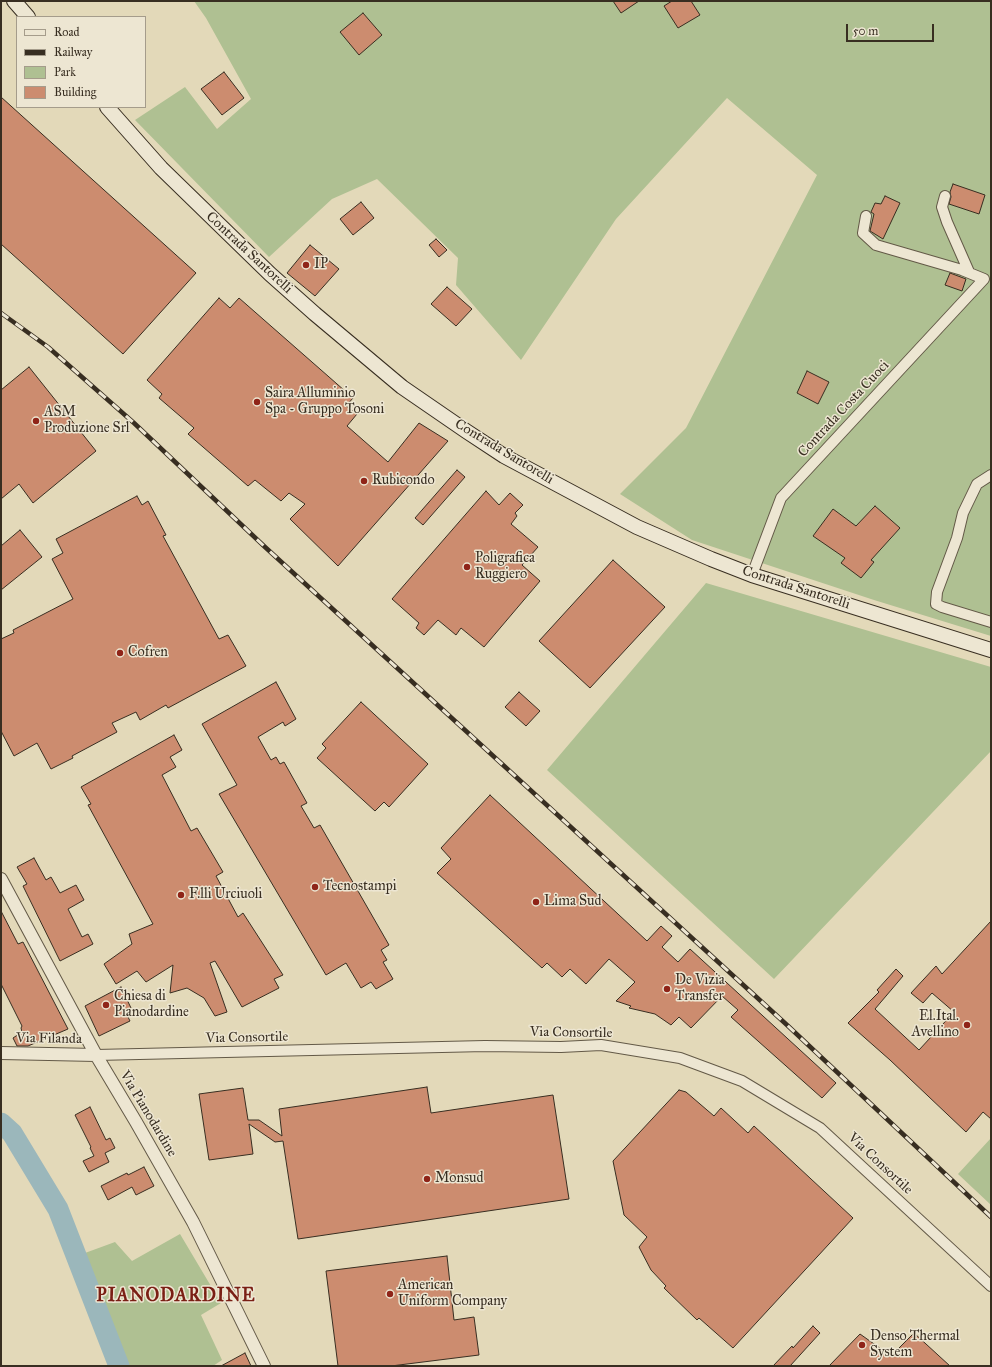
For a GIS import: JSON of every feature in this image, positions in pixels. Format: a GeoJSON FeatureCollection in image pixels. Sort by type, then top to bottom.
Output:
{"type":"FeatureCollection","features":[{"type":"Feature","properties":{"kind":"main road"},"geometry":{"type":"LineString","coordinates":[[14,1],[27,16]]}},
{"type":"Feature","properties":{"kind":"main road","name":"Contrada Santorelli"},"geometry":{"type":"LineString","coordinates":[[108,108],[161,168],[270,274],[344,339],[402,387],[504,456],[637,527],[711,560],[752,575],[991,650]]}},
{"type":"Feature","properties":{"kind":"street"},"geometry":{"type":"LineString","coordinates":[[945,196],[942,207],[969,272]]}},
{"type":"Feature","properties":{"kind":"street"},"geometry":{"type":"LineString","coordinates":[[866,216],[863,234],[876,246],[969,272]]}},
{"type":"Feature","properties":{"kind":"street","name":"Contrada Costa Cuoci"},"geometry":{"type":"LineString","coordinates":[[752,575],[781,498],[984,279],[969,272]]}},
{"type":"Feature","properties":{"kind":"street"},"geometry":{"type":"LineString","coordinates":[[991,475],[977,484],[963,513],[957,538],[937,592],[936,604],[991,622]]}},
{"type":"Feature","properties":{"kind":"street","name":"Via Pianodardine"},"geometry":{"type":"LineString","coordinates":[[1,879],[96,1055],[193,1222],[264,1366]]}},
{"type":"Feature","properties":{"kind":"street","name":"Via Consortile"},"geometry":{"type":"LineString","coordinates":[[96,1055],[470,1046],[561,1047],[601,1045],[680,1058],[742,1081],[820,1128],[991,1286]]}},
{"type":"Feature","properties":{"kind":"street","name":"Via Filanda"},"geometry":{"type":"LineString","coordinates":[[1,1053],[96,1055]]}},
{"type":"Feature","properties":{"kind":"green space"},"geometry":{"type":"Polygon","coordinates":[[[194,1],[991,1],[991,636],[874,600],[692,540],[620,494],[686,428],[817,175],[727,98],[616,219],[521,360],[456,285],[458,258],[377,179],[332,199],[269,257],[135,120],[185,87],[217,129],[251,99],[206,18],[194,1]]]}},
{"type":"Feature","properties":{"kind":"green space"},"geometry":{"type":"Polygon","coordinates":[[[706,583],[991,667],[991,751],[774,979],[547,770],[706,583]]]}},
{"type":"Feature","properties":{"kind":"green space"},"geometry":{"type":"Polygon","coordinates":[[[991,1138],[991,1205],[958,1174],[991,1138]]]}},
{"type":"Feature","properties":{"kind":"green space"},"geometry":{"type":"Polygon","coordinates":[[[180,1234],[221,1303],[201,1315],[222,1360],[213,1366],[129,1366],[85,1253],[115,1242],[132,1261],[180,1234]]]}},
{"type":"Feature","properties":{"kind":"building"},"geometry":{"type":"Polygon","coordinates":[[[613,1],[639,1],[621,13],[613,1]]]}},
{"type":"Feature","properties":{"kind":"building"},"geometry":{"type":"Polygon","coordinates":[[[672,1],[691,1],[700,15],[678,28],[664,6],[672,1]]]}},
{"type":"Feature","properties":{"kind":"building"},"geometry":{"type":"Polygon","coordinates":[[[363,13],[382,35],[359,55],[340,32],[363,13]]]}},
{"type":"Feature","properties":{"kind":"building"},"geometry":{"type":"Polygon","coordinates":[[[224,72],[244,98],[222,115],[201,89],[224,72]]]}},
{"type":"Feature","properties":{"kind":"building"},"geometry":{"type":"Polygon","coordinates":[[[1,97],[196,273],[123,354],[1,244],[1,97]]]}},
{"type":"Feature","properties":{"kind":"building"},"geometry":{"type":"Polygon","coordinates":[[[953,184],[985,195],[979,214],[949,204],[951,197],[950,192],[953,184]]]}},
{"type":"Feature","properties":{"kind":"building"},"geometry":{"type":"Polygon","coordinates":[[[885,196],[900,203],[883,239],[870,231],[874,214],[871,212],[875,203],[881,204],[885,196]]]}},
{"type":"Feature","properties":{"kind":"building"},"geometry":{"type":"Polygon","coordinates":[[[361,202],[374,218],[353,235],[340,219],[361,202]]]}},
{"type":"Feature","properties":{"kind":"building"},"geometry":{"type":"Polygon","coordinates":[[[436,239],[447,250],[439,257],[429,245],[436,239]]]}},
{"type":"Feature","properties":{"kind":"building"},"geometry":{"type":"Polygon","coordinates":[[[310,245],[339,269],[315,296],[287,273],[310,245]]]}},
{"type":"Feature","properties":{"kind":"building"},"geometry":{"type":"Polygon","coordinates":[[[950,273],[966,279],[962,291],[945,285],[950,273]]]}},
{"type":"Feature","properties":{"kind":"building"},"geometry":{"type":"Polygon","coordinates":[[[447,287],[472,309],[456,326],[431,304],[447,287]]]}},
{"type":"Feature","properties":{"kind":"building","name":"Saira Alluminio Spa - Gruppo Tosoni"},"geometry":{"type":"Polygon","coordinates":[[[219,298],[230,308],[239,298],[353,398],[346,406],[357,414],[347,426],[388,462],[419,423],[448,441],[338,566],[290,519],[305,504],[289,493],[281,501],[255,480],[248,486],[188,434],[194,428],[159,398],[162,394],[147,380],[219,298]]]}},
{"type":"Feature","properties":{"kind":"building","name":"ASM Produzione Srl"},"geometry":{"type":"Polygon","coordinates":[[[29,367],[96,451],[33,503],[19,484],[1,499],[1,390],[29,367]]]}},
{"type":"Feature","properties":{"kind":"building"},"geometry":{"type":"Polygon","coordinates":[[[807,371],[829,382],[818,404],[797,393],[807,371]]]}},
{"type":"Feature","properties":{"kind":"building"},"geometry":{"type":"Polygon","coordinates":[[[457,470],[465,477],[423,525],[415,518],[457,470]]]}},
{"type":"Feature","properties":{"kind":"building","name":"Poligrafica Ruggiero"},"geometry":{"type":"Polygon","coordinates":[[[486,491],[499,505],[510,493],[523,505],[515,513],[517,516],[511,524],[538,547],[522,565],[540,581],[484,647],[461,628],[456,635],[438,620],[424,635],[416,628],[419,623],[392,599],[486,491]]]}},
{"type":"Feature","properties":{"kind":"building","name":"Cofren"},"geometry":{"type":"Polygon","coordinates":[[[137,496],[142,505],[148,501],[166,535],[163,536],[219,639],[228,635],[246,666],[168,708],[166,705],[140,720],[136,712],[112,723],[117,732],[51,769],[37,743],[14,756],[1,731],[1,639],[14,633],[13,630],[73,599],[52,559],[63,553],[56,539],[137,496]]]}},
{"type":"Feature","properties":{"kind":"building"},"geometry":{"type":"Polygon","coordinates":[[[875,506],[900,528],[871,560],[874,562],[861,578],[841,563],[845,558],[813,536],[833,509],[856,526],[875,506]]]}},
{"type":"Feature","properties":{"kind":"building"},"geometry":{"type":"Polygon","coordinates":[[[20,530],[42,557],[1,590],[1,546],[20,530]]]}},
{"type":"Feature","properties":{"kind":"building"},"geometry":{"type":"Polygon","coordinates":[[[613,560],[665,607],[590,688],[539,641],[613,560]]]}},
{"type":"Feature","properties":{"kind":"building","name":"Tecnostampi"},"geometry":{"type":"Polygon","coordinates":[[[276,682],[296,719],[285,726],[283,722],[258,737],[271,760],[276,757],[280,764],[284,762],[307,803],[301,806],[314,828],[320,825],[389,945],[381,950],[387,960],[383,962],[393,979],[376,989],[371,982],[361,988],[346,963],[326,975],[219,794],[237,785],[202,724],[276,682]]]}},
{"type":"Feature","properties":{"kind":"building"},"geometry":{"type":"Polygon","coordinates":[[[519,692],[540,711],[526,726],[505,707],[519,692]]]}},
{"type":"Feature","properties":{"kind":"building"},"geometry":{"type":"Polygon","coordinates":[[[361,702],[428,764],[389,807],[384,802],[375,811],[317,758],[326,748],[322,744],[361,702]]]}},
{"type":"Feature","properties":{"kind":"building","name":"F.lli Urciuoli"},"geometry":{"type":"Polygon","coordinates":[[[174,735],[182,750],[170,757],[176,767],[162,775],[191,831],[197,828],[223,872],[216,876],[238,917],[243,913],[283,975],[274,979],[279,988],[242,1007],[215,961],[210,963],[227,1012],[215,1016],[204,998],[187,988],[170,993],[173,965],[146,982],[137,971],[116,984],[104,964],[132,944],[129,934],[153,924],[88,805],[91,804],[81,787],[174,735]]]}},
{"type":"Feature","properties":{"kind":"building","name":"Lima Sud"},"geometry":{"type":"Polygon","coordinates":[[[490,795],[647,941],[661,926],[672,936],[662,947],[678,962],[690,949],[836,1083],[822,1098],[731,1017],[738,1010],[722,996],[691,1028],[679,1017],[671,1025],[655,1014],[629,1008],[631,1006],[616,1001],[635,982],[609,959],[586,984],[570,969],[562,977],[547,963],[542,968],[437,873],[451,859],[441,848],[490,795]]]}},
{"type":"Feature","properties":{"kind":"building"},"geometry":{"type":"Polygon","coordinates":[[[34,858],[46,880],[51,877],[60,893],[76,885],[84,900],[68,909],[82,937],[88,934],[93,944],[60,961],[23,886],[27,884],[17,867],[34,858]]]}},
{"type":"Feature","properties":{"kind":"building"},"geometry":{"type":"Polygon","coordinates":[[[1,911],[18,944],[23,942],[68,1029],[28,1046],[17,1046],[13,1038],[22,1032],[22,1026],[1,984],[1,911]]]}},
{"type":"Feature","properties":{"kind":"building","name":"El.Ital. Avellino"},"geometry":{"type":"Polygon","coordinates":[[[991,921],[991,1119],[983,1112],[966,1132],[890,1060],[848,1023],[879,992],[877,990],[896,969],[903,976],[875,1009],[919,1050],[954,1012],[932,993],[923,1003],[911,993],[936,966],[942,974],[991,921]]]}},
{"type":"Feature","properties":{"kind":"building"},"geometry":{"type":"Polygon","coordinates":[[[121,987],[131,1008],[125,1011],[130,1021],[99,1036],[85,1006],[121,987]]]}},
{"type":"Feature","properties":{"kind":"building","name":"Monsud"},"geometry":{"type":"Polygon","coordinates":[[[427,1087],[431,1113],[553,1095],[569,1199],[298,1239],[283,1141],[275,1142],[249,1124],[253,1154],[209,1160],[199,1094],[243,1088],[248,1120],[259,1120],[282,1136],[279,1109],[427,1087]]]}},
{"type":"Feature","properties":{"kind":"building"},"geometry":{"type":"Polygon","coordinates":[[[679,1090],[686,1092],[714,1116],[721,1108],[748,1133],[754,1126],[853,1218],[733,1348],[699,1318],[697,1320],[664,1288],[666,1286],[651,1270],[639,1247],[647,1237],[624,1215],[613,1161],[679,1090]]]}},
{"type":"Feature","properties":{"kind":"building"},"geometry":{"type":"Polygon","coordinates":[[[90,1107],[106,1140],[110,1138],[115,1148],[105,1153],[109,1162],[89,1172],[83,1161],[94,1156],[75,1115],[90,1107]]]}},
{"type":"Feature","properties":{"kind":"building"},"geometry":{"type":"Polygon","coordinates":[[[144,1167],[154,1186],[136,1195],[132,1187],[108,1200],[101,1186],[127,1173],[128,1175],[144,1167]]]}},
{"type":"Feature","properties":{"kind":"building","name":"American Uniform Company"},"geometry":{"type":"Polygon","coordinates":[[[447,1256],[454,1320],[474,1317],[479,1355],[391,1366],[338,1366],[326,1271],[447,1256]]]}},
{"type":"Feature","properties":{"kind":"building"},"geometry":{"type":"Polygon","coordinates":[[[813,1326],[820,1333],[790,1366],[773,1366],[792,1346],[793,1348],[813,1326]]]}},
{"type":"Feature","properties":{"kind":"building","name":"Denso Thermal System"},"geometry":{"type":"Polygon","coordinates":[[[914,1333],[950,1366],[829,1366],[860,1334],[891,1356],[914,1333]]]}},
{"type":"Feature","properties":{"kind":"building"},"geometry":{"type":"Polygon","coordinates":[[[245,1353],[251,1366],[221,1366],[245,1353]]]}},
{"type":"Feature","properties":{"kind":"waterway"},"geometry":{"type":"LineString","coordinates":[[1,1123],[12,1133],[58,1209],[119,1366]]}},
{"type":"Feature","properties":{"kind":"railway"},"geometry":{"type":"LineString","coordinates":[[1,313],[48,347],[134,423],[265,547],[787,1025],[991,1217]]}},
{"type":"Feature","properties":{"kind":"place","name":"IP"},"geometry":{"type":"Point","coordinates":[306,265]}},
{"type":"Feature","properties":{"kind":"place","name":"Saira Alluminio Spa - Gruppo Tosoni"},"geometry":{"type":"Point","coordinates":[257,402]}},
{"type":"Feature","properties":{"kind":"place","name":"ASM Produzione Srl"},"geometry":{"type":"Point","coordinates":[36,421]}},
{"type":"Feature","properties":{"kind":"place","name":"Rubicondo"},"geometry":{"type":"Point","coordinates":[364,481]}},
{"type":"Feature","properties":{"kind":"place","name":"Poligrafica Ruggiero"},"geometry":{"type":"Point","coordinates":[467,567]}},
{"type":"Feature","properties":{"kind":"place","name":"Cofren"},"geometry":{"type":"Point","coordinates":[120,653]}},
{"type":"Feature","properties":{"kind":"place","name":"Tecnostampi"},"geometry":{"type":"Point","coordinates":[315,887]}},
{"type":"Feature","properties":{"kind":"place","name":"F.lli Urciuoli"},"geometry":{"type":"Point","coordinates":[181,895]}},
{"type":"Feature","properties":{"kind":"place","name":"Lima Sud"},"geometry":{"type":"Point","coordinates":[536,902]}},
{"type":"Feature","properties":{"kind":"place","name":"De Vizia Transfer"},"geometry":{"type":"Point","coordinates":[667,989]}},
{"type":"Feature","properties":{"kind":"place","name":"Chiesa di Pianodardine"},"geometry":{"type":"Point","coordinates":[106,1005]}},
{"type":"Feature","properties":{"kind":"place","name":"El.Ital. Avellino"},"geometry":{"type":"Point","coordinates":[967,1025]}},
{"type":"Feature","properties":{"kind":"place","name":"Monsud"},"geometry":{"type":"Point","coordinates":[427,1179]}},
{"type":"Feature","properties":{"kind":"place","name":"American Uniform Company"},"geometry":{"type":"Point","coordinates":[390,1294]}},
{"type":"Feature","properties":{"kind":"place","name":"Denso Thermal System"},"geometry":{"type":"Point","coordinates":[862,1345]}},
{"type":"Feature","properties":{"kind":"district","name":"PIANODARDINE"},"geometry":{"type":"Point","coordinates":[176,1297]}}]}
